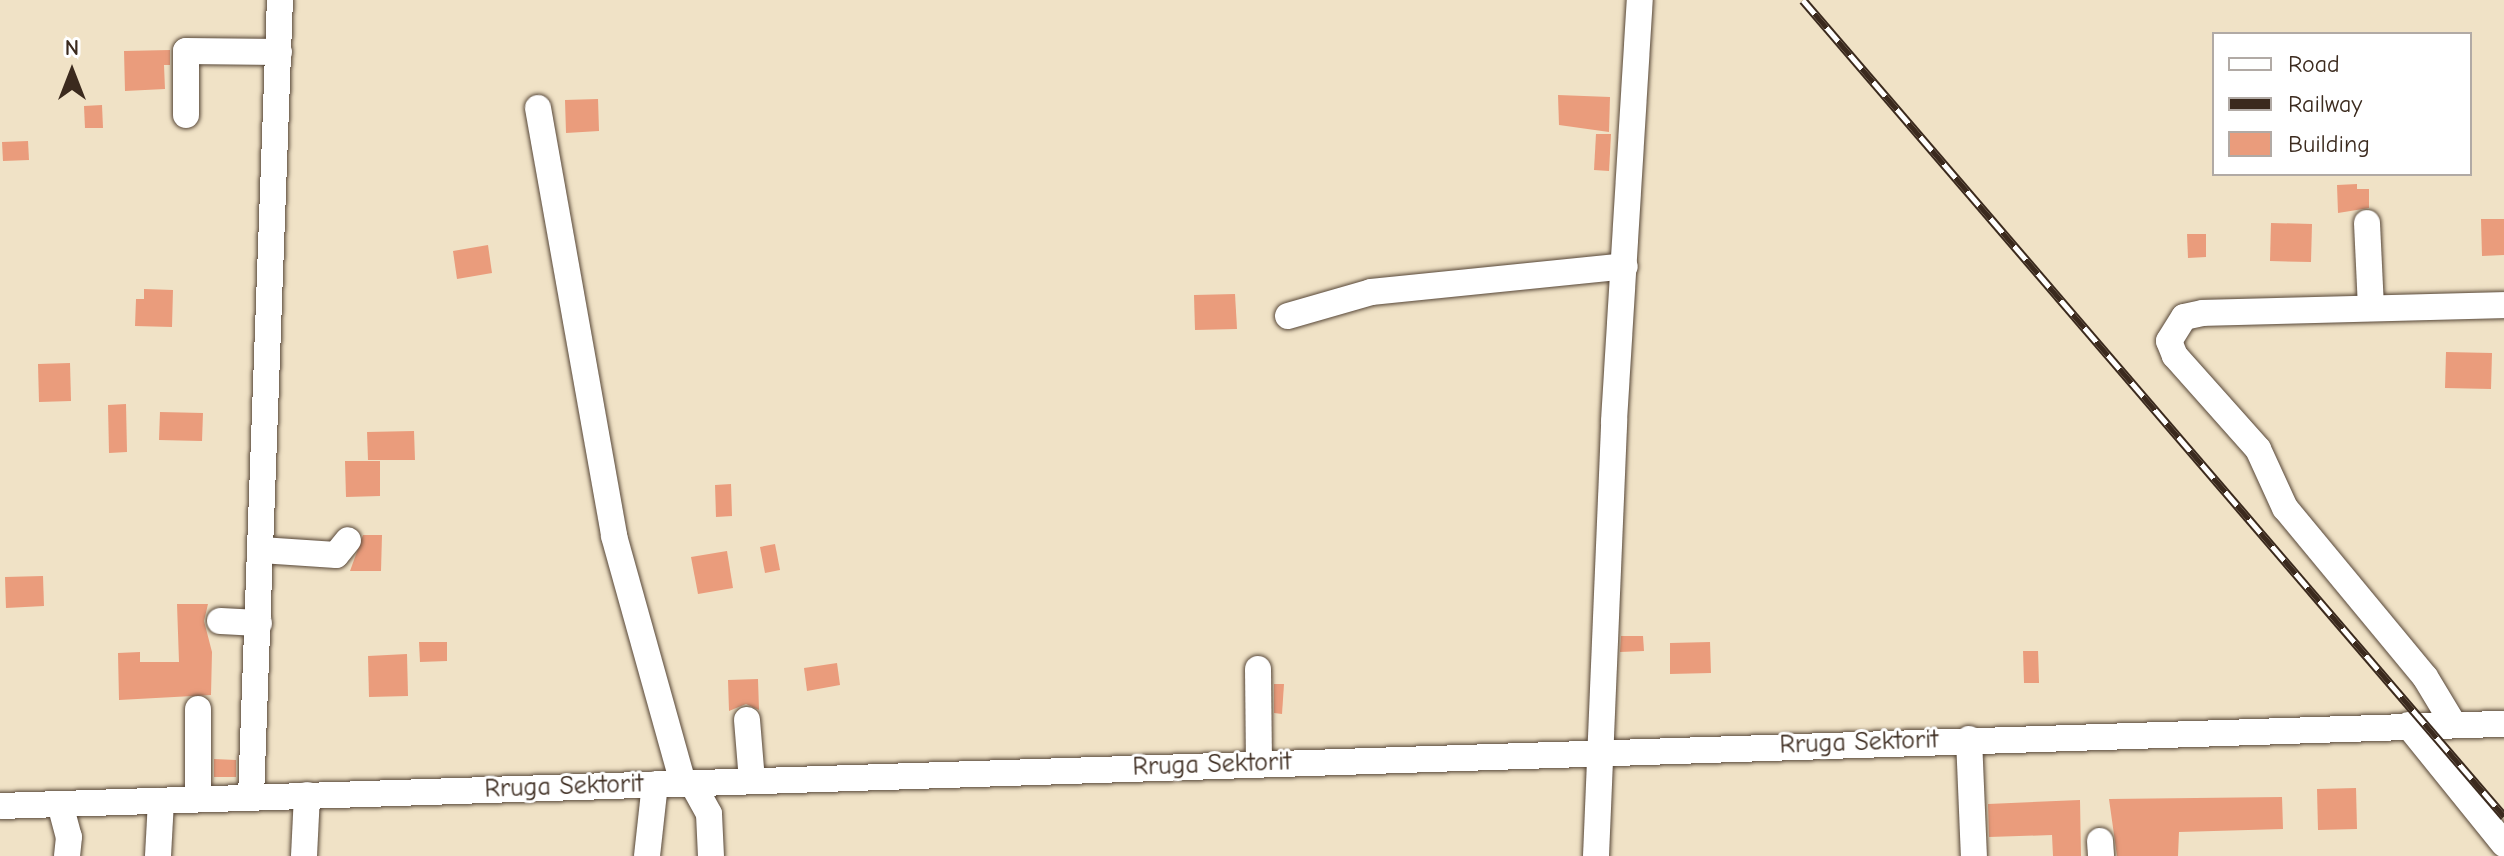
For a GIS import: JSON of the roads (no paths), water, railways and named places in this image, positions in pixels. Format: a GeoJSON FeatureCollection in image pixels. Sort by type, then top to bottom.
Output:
{"type":"FeatureCollection","features":[{"type":"Feature","properties":{"kind":"street"},"geometry":{"type":"LineString","coordinates":[[251,797],[280,0]]}},
{"type":"Feature","properties":{"kind":"street"},"geometry":{"type":"LineString","coordinates":[[1596,856],[1640,0]]}},
{"type":"Feature","properties":{"kind":"street"},"geometry":{"type":"LineString","coordinates":[[186,115],[186,51],[279,52]]}},
{"type":"Feature","properties":{"kind":"street"},"geometry":{"type":"LineString","coordinates":[[538,108],[614,536],[688,783],[709,814],[711,856]]}},
{"type":"Feature","properties":{"kind":"street"},"geometry":{"type":"LineString","coordinates":[[2367,223],[2371,308]]}},
{"type":"Feature","properties":{"kind":"street"},"geometry":{"type":"LineString","coordinates":[[1288,316],[1371,292],[1625,266]]}},
{"type":"Feature","properties":{"kind":"street"},"geometry":{"type":"LineString","coordinates":[[2454,725],[2425,677],[2285,508],[2258,449],[2170,348],[2170,332],[2189,314],[2504,305]]}},
{"type":"Feature","properties":{"kind":"street"},"geometry":{"type":"LineString","coordinates":[[261,550],[336,555],[348,540]]}},
{"type":"Feature","properties":{"kind":"street"},"geometry":{"type":"LineString","coordinates":[[220,621],[259,623]]}},
{"type":"Feature","properties":{"kind":"street"},"geometry":{"type":"LineString","coordinates":[[1258,669],[1259,764]]}},
{"type":"Feature","properties":{"kind":"street"},"geometry":{"type":"LineString","coordinates":[[198,709],[198,799]]}},
{"type":"Feature","properties":{"kind":"street"},"geometry":{"type":"LineString","coordinates":[[749,720],[752,781]]}},
{"type":"Feature","properties":{"kind":"street"},"geometry":{"type":"LineString","coordinates":[[2416,724],[2501,846]]}},
{"type":"Feature","properties":{"kind":"street","name":"Rruga Sektorit"},"geometry":{"type":"LineString","coordinates":[[0,806],[2416,724],[2504,724]]}},
{"type":"Feature","properties":{"kind":"street"},"geometry":{"type":"LineString","coordinates":[[1969,739],[1974,856]]}},
{"type":"Feature","properties":{"kind":"street"},"geometry":{"type":"LineString","coordinates":[[647,856],[655,784]]}},
{"type":"Feature","properties":{"kind":"street"},"geometry":{"type":"LineString","coordinates":[[304,856],[307,795]]}},
{"type":"Feature","properties":{"kind":"street"},"geometry":{"type":"LineString","coordinates":[[158,856],[161,801]]}},
{"type":"Feature","properties":{"kind":"street"},"geometry":{"type":"LineString","coordinates":[[60,804],[69,837],[67,856]]}},
{"type":"Feature","properties":{"kind":"railway"},"geometry":{"type":"LineString","coordinates":[[1803,0],[2504,816]]}}]}
